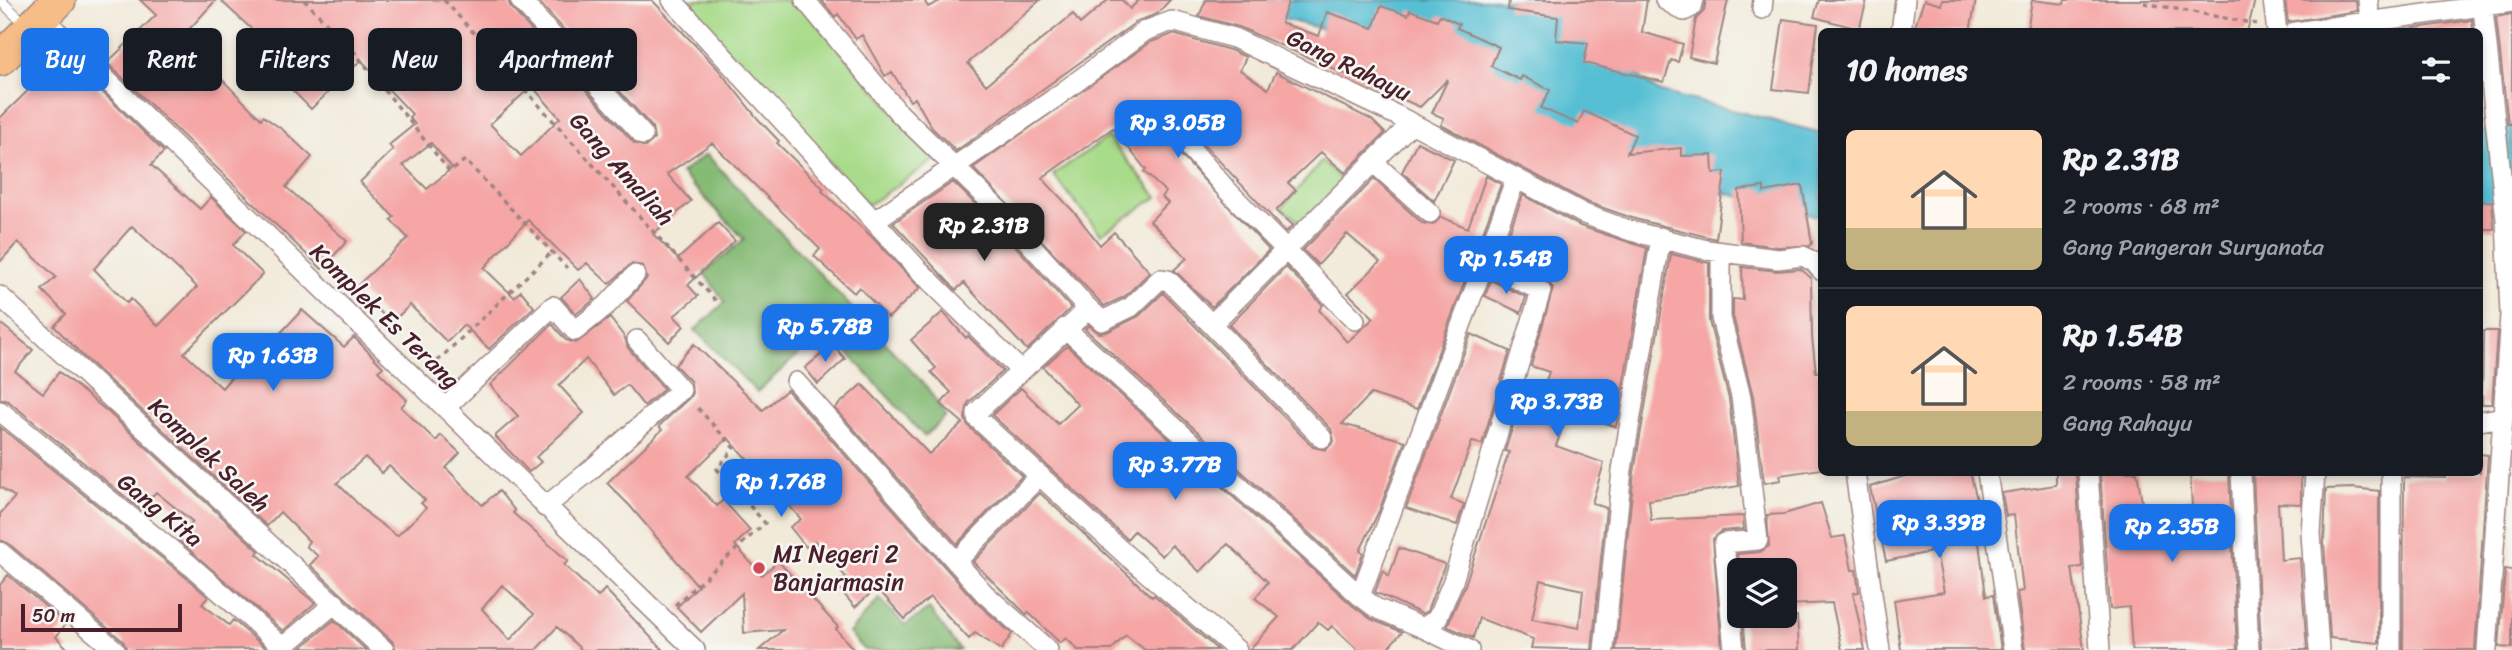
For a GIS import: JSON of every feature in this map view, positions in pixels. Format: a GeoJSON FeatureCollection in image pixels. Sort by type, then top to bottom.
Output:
{"type":"FeatureCollection","features":[{"type":"Feature","properties":{"kind":"highway"},"geometry":{"type":"LineString","coordinates":[[1,57],[37,16]]}},
{"type":"Feature","properties":{"kind":"street"},"geometry":{"type":"LineString","coordinates":[[520,0],[643,135]]}},
{"type":"Feature","properties":{"kind":"street"},"geometry":{"type":"LineString","coordinates":[[672,0],[874,221],[1020,370]]}},
{"type":"Feature","properties":{"kind":"street"},"geometry":{"type":"LineString","coordinates":[[805,0],[898,112],[955,166],[1102,321],[1131,307],[1155,282],[1163,278],[1212,324],[1322,438]]}},
{"type":"Feature","properties":{"kind":"street"},"geometry":{"type":"LineString","coordinates":[[1665,0],[1684,11],[1691,5]]}},
{"type":"Feature","properties":{"kind":"street"},"geometry":{"type":"LineString","coordinates":[[1902,28],[1905,0]]}},
{"type":"Feature","properties":{"kind":"street"},"geometry":{"type":"LineString","coordinates":[[2273,0],[2282,28]]}},
{"type":"Feature","properties":{"kind":"street"},"geometry":{"type":"LineString","coordinates":[[2368,0],[2370,22]]}},
{"type":"Feature","properties":{"kind":"street"},"geometry":{"type":"LineString","coordinates":[[2305,28],[2370,22],[2512,2]]}},
{"type":"Feature","properties":{"kind":"street"},"geometry":{"type":"LineString","coordinates":[[2483,4],[2506,220],[2510,287],[2507,407],[2487,650]]}},
{"type":"Feature","properties":{"kind":"street","name":"Komplek Es Terang"},"geometry":{"type":"LineString","coordinates":[[37,16],[695,650]]}},
{"type":"Feature","properties":{"kind":"street","name":"Gang Rahayu"},"geometry":{"type":"LineString","coordinates":[[874,221],[1104,64],[1145,31],[1172,21],[1234,38],[1412,123],[1584,214],[1631,232],[1721,252],[1778,259],[1803,256],[1818,266]]}},
{"type":"Feature","properties":{"kind":"street"},"geometry":{"type":"LineString","coordinates":[[1212,324],[1412,123]]}},
{"type":"Feature","properties":{"kind":"street"},"geometry":{"type":"LineString","coordinates":[[1185,142],[1286,251],[1355,320]]}},
{"type":"Feature","properties":{"kind":"street"},"geometry":{"type":"LineString","coordinates":[[1373,162],[1430,213]]}},
{"type":"Feature","properties":{"kind":"street"},"geometry":{"type":"LineString","coordinates":[[1360,596],[1516,178]]}},
{"type":"Feature","properties":{"kind":"street"},"geometry":{"type":"LineString","coordinates":[[1604,650],[1622,470],[1661,237]]}},
{"type":"Feature","properties":{"kind":"street"},"geometry":{"type":"LineString","coordinates":[[1721,252],[1721,318],[1741,397],[1758,540],[1724,543],[1734,650]]}},
{"type":"Feature","properties":{"kind":"street"},"geometry":{"type":"LineString","coordinates":[[1423,628],[1437,619],[1453,581],[1541,291],[1484,263]]}},
{"type":"Feature","properties":{"kind":"street"},"geometry":{"type":"LineString","coordinates":[[445,408],[553,306],[575,331],[607,305],[635,275]]}},
{"type":"Feature","properties":{"kind":"street","name":"Komplek Saleh"},"geometry":{"type":"LineString","coordinates":[[0,296],[384,650]]}},
{"type":"Feature","properties":{"kind":"street"},"geometry":{"type":"LineString","coordinates":[[1085,305],[1082,315],[1020,370],[976,416],[1126,555],[1237,650]]}},
{"type":"Feature","properties":{"kind":"street"},"geometry":{"type":"LineString","coordinates":[[1065,328],[1360,596],[1376,608],[1469,650]]}},
{"type":"Feature","properties":{"kind":"street"},"geometry":{"type":"LineString","coordinates":[[545,507],[681,390],[636,340]]}},
{"type":"Feature","properties":{"kind":"street"},"geometry":{"type":"LineString","coordinates":[[796,382],[985,594],[1048,650]]}},
{"type":"Feature","properties":{"kind":"street"},"geometry":{"type":"LineString","coordinates":[[2483,419],[2507,407]]}},
{"type":"Feature","properties":{"kind":"street","name":"Gang Kita"},"geometry":{"type":"LineString","coordinates":[[0,411],[191,566],[284,648]]}},
{"type":"Feature","properties":{"kind":"street"},"geometry":{"type":"LineString","coordinates":[[956,562],[1040,475]]}},
{"type":"Feature","properties":{"kind":"street"},"geometry":{"type":"LineString","coordinates":[[1856,476],[1880,650]]}},
{"type":"Feature","properties":{"kind":"street"},"geometry":{"type":"LineString","coordinates":[[1988,476],[2013,650]]}},
{"type":"Feature","properties":{"kind":"street"},"geometry":{"type":"LineString","coordinates":[[2088,476],[2100,650]]}},
{"type":"Feature","properties":{"kind":"street"},"geometry":{"type":"LineString","coordinates":[[2241,476],[2249,650]]}},
{"type":"Feature","properties":{"kind":"street"},"geometry":{"type":"LineString","coordinates":[[2315,476],[2311,533],[2319,650]]}},
{"type":"Feature","properties":{"kind":"street"},"geometry":{"type":"LineString","coordinates":[[2391,476],[2391,650]]}},
{"type":"Feature","properties":{"kind":"street"},"geometry":{"type":"LineString","coordinates":[[0,552],[115,650]]}},
{"type":"Feature","properties":{"kind":"street"},"geometry":{"type":"LineString","coordinates":[[284,648],[335,603]]}},
{"type":"Feature","properties":{"kind":"lane"},"geometry":{"type":"LineString","coordinates":[[0,1],[37,16]]}},
{"type":"Feature","properties":{"kind":"path"},"geometry":{"type":"LineString","coordinates":[[304,0],[352,49],[450,172],[465,160],[567,268]]}},
{"type":"Feature","properties":{"kind":"path","name":"Gang Amaliah"},"geometry":{"type":"LineString","coordinates":[[444,0],[716,300]]}},
{"type":"Feature","properties":{"kind":"path"},"geometry":{"type":"LineString","coordinates":[[2144,3],[2273,28]]}},
{"type":"Feature","properties":{"kind":"path"},"geometry":{"type":"LineString","coordinates":[[416,380],[553,251]]}},
{"type":"Feature","properties":{"kind":"path"},"geometry":{"type":"LineString","coordinates":[[660,619],[765,523],[717,469],[734,448],[681,390]]}},
{"type":"Feature","properties":{"kind":"green space"},"geometry":{"type":"Polygon","coordinates":[[[681,0],[796,0],[936,159],[868,205],[681,0]]]}},
{"type":"Feature","properties":{"kind":"green space"},"geometry":{"type":"Polygon","coordinates":[[[1108,137],[1157,197],[1101,234],[1053,175],[1108,137]]]}},
{"type":"Feature","properties":{"kind":"green space"},"geometry":{"type":"Polygon","coordinates":[[[706,154],[927,387],[946,417],[924,436],[826,329],[757,392],[695,330],[725,302],[704,273],[744,239],[681,173],[706,154]]]}},
{"type":"Feature","properties":{"kind":"green space"},"geometry":{"type":"Polygon","coordinates":[[[1322,161],[1344,181],[1302,224],[1282,208],[1322,161]]]}},
{"type":"Feature","properties":{"kind":"green space"},"geometry":{"type":"Polygon","coordinates":[[[879,599],[905,625],[929,609],[960,650],[865,650],[849,633],[879,599]]]}},
{"type":"Feature","properties":{"kind":"water"},"geometry":{"type":"Polygon","coordinates":[[[1205,0],[1541,0],[1657,91],[1818,132],[1818,216],[1639,172],[1434,56],[1205,0]]]}},
{"type":"Feature","properties":{"kind":"water"},"geometry":{"type":"Polygon","coordinates":[[[2512,124],[2512,202],[2483,211],[2483,131],[2512,124]]]}},
{"type":"Feature","properties":{"kind":"building"},"geometry":{"type":"Polygon","coordinates":[[[140,0],[216,0],[190,28],[143,28],[156,15],[140,0]]]}},
{"type":"Feature","properties":{"kind":"building"},"geometry":{"type":"Polygon","coordinates":[[[220,0],[508,0],[511,8],[529,28],[476,28],[476,91],[526,91],[490,124],[521,156],[560,118],[536,91],[587,91],[634,143],[645,147],[654,139],[652,127],[619,91],[637,91],[637,28],[562,28],[537,0],[652,0],[718,69],[779,141],[777,143],[920,288],[888,318],[859,287],[854,293],[814,256],[820,249],[712,143],[667,174],[691,201],[653,234],[678,259],[718,223],[735,241],[688,285],[698,296],[674,316],[684,326],[669,342],[627,301],[647,278],[643,266],[631,264],[609,284],[587,263],[578,270],[528,220],[484,268],[514,297],[521,291],[534,307],[489,349],[464,325],[447,342],[410,305],[391,323],[356,287],[408,238],[391,220],[394,217],[360,182],[393,150],[389,145],[415,124],[409,117],[412,114],[390,91],[462,91],[462,28],[368,28],[368,67],[361,60],[354,67],[354,28],[251,28],[220,0]],[[431,143],[403,165],[427,189],[452,168],[431,143]]]}},
{"type":"Feature","properties":{"kind":"building"},"geometry":{"type":"Polygon","coordinates":[[[821,0],[924,0],[928,7],[942,0],[1040,0],[968,63],[986,85],[1073,14],[1080,24],[1108,0],[1122,0],[1130,9],[1139,0],[1170,0],[1157,14],[1138,21],[956,151],[932,128],[915,98],[910,101],[892,72],[885,76],[862,35],[856,39],[838,14],[835,17],[821,0]]]}},
{"type":"Feature","properties":{"kind":"building"},"geometry":{"type":"Polygon","coordinates":[[[1206,0],[1289,0],[1281,23],[1319,36],[1327,12],[1373,28],[1381,6],[1408,15],[1410,10],[1437,20],[1440,15],[1459,24],[1457,28],[1499,47],[1491,66],[1520,80],[1522,76],[1550,90],[1541,108],[1578,124],[1584,111],[1635,135],[1627,153],[1681,148],[1681,156],[1712,155],[1713,173],[1725,172],[1716,239],[1635,219],[1589,203],[1441,125],[1444,118],[1432,113],[1448,79],[1420,107],[1239,27],[1199,16],[1206,0]]]}},
{"type":"Feature","properties":{"kind":"building"},"geometry":{"type":"Polygon","coordinates":[[[1509,0],[1647,0],[1642,32],[1683,44],[1678,62],[1671,60],[1664,82],[1584,63],[1588,43],[1556,40],[1558,17],[1508,10],[1509,0]]]}},
{"type":"Feature","properties":{"kind":"building"},"geometry":{"type":"Polygon","coordinates":[[[1706,0],[1728,0],[1714,63],[1689,57],[1696,19],[1704,11],[1706,0]]]}},
{"type":"Feature","properties":{"kind":"building"},"geometry":{"type":"Polygon","coordinates":[[[1819,0],[1867,0],[1859,28],[1814,17],[1819,0]]]}},
{"type":"Feature","properties":{"kind":"building"},"geometry":{"type":"Polygon","coordinates":[[[1924,0],[1941,5],[1942,0],[1976,0],[1971,28],[1914,28],[1924,0]]]}},
{"type":"Feature","properties":{"kind":"building"},"geometry":{"type":"Polygon","coordinates":[[[2032,0],[2064,4],[2065,0],[2255,0],[2248,28],[2028,28],[2032,0]]]}},
{"type":"Feature","properties":{"kind":"building"},"geometry":{"type":"Polygon","coordinates":[[[2285,0],[2356,0],[2357,11],[2288,22],[2285,0]]]}},
{"type":"Feature","properties":{"kind":"building"},"geometry":{"type":"Polygon","coordinates":[[[2512,14],[2512,124],[2508,124],[2496,17],[2512,14]]]}},
{"type":"Feature","properties":{"kind":"building"},"geometry":{"type":"Polygon","coordinates":[[[1783,19],[1818,24],[1809,93],[1773,89],[1783,19]]]}},
{"type":"Feature","properties":{"kind":"building"},"geometry":{"type":"Polygon","coordinates":[[[2472,20],[2473,28],[2416,28],[2472,20]]]}},
{"type":"Feature","properties":{"kind":"building"},"geometry":{"type":"Polygon","coordinates":[[[1173,34],[1246,57],[1240,70],[1268,89],[1276,72],[1372,120],[1385,133],[1345,173],[1321,152],[1288,183],[1296,190],[1276,211],[1293,225],[1286,232],[1194,134],[1183,130],[1176,133],[1173,144],[1176,150],[1269,250],[1212,307],[1174,270],[1187,258],[1150,221],[1168,203],[1162,197],[1166,192],[1144,172],[1146,170],[1113,128],[1042,178],[1100,245],[1114,232],[1150,272],[1124,297],[1104,306],[973,168],[1151,42],[1173,34]]]}},
{"type":"Feature","properties":{"kind":"building"},"geometry":{"type":"Polygon","coordinates":[[[123,47],[123,78],[109,65],[109,61],[123,47]]]}},
{"type":"Feature","properties":{"kind":"building"},"geometry":{"type":"Polygon","coordinates":[[[222,80],[261,119],[263,116],[283,130],[312,157],[286,187],[347,241],[322,269],[136,91],[222,91],[222,80]]]}},
{"type":"Feature","properties":{"kind":"building"},"geometry":{"type":"Polygon","coordinates":[[[28,91],[101,91],[164,152],[151,165],[200,209],[211,197],[246,231],[233,245],[263,274],[184,353],[222,388],[246,360],[251,365],[302,310],[344,347],[354,337],[383,367],[378,371],[407,400],[401,407],[436,441],[441,435],[460,453],[446,468],[482,505],[499,491],[515,511],[513,513],[568,561],[564,565],[598,597],[605,589],[663,650],[582,650],[557,627],[536,650],[396,650],[392,641],[310,565],[318,556],[306,546],[309,541],[280,512],[267,526],[54,326],[66,314],[42,290],[56,277],[18,242],[0,262],[0,118],[28,91]],[[132,226],[94,269],[127,303],[131,299],[158,326],[197,287],[132,226]],[[365,457],[337,483],[369,515],[397,536],[426,508],[421,503],[425,500],[389,466],[382,473],[365,457]],[[502,585],[482,609],[510,640],[534,614],[502,585]]]}},
{"type":"Feature","properties":{"kind":"building"},"geometry":{"type":"Polygon","coordinates":[[[293,91],[329,91],[311,109],[293,91]]]}},
{"type":"Feature","properties":{"kind":"building"},"geometry":{"type":"Polygon","coordinates":[[[1417,142],[1454,160],[1434,201],[1402,172],[1417,142]]]}},
{"type":"Feature","properties":{"kind":"building"},"geometry":{"type":"Polygon","coordinates":[[[1486,176],[1501,184],[1417,409],[1371,394],[1342,424],[1405,441],[1379,511],[1360,551],[1363,553],[1355,575],[1085,329],[1089,325],[1099,333],[1107,332],[1139,316],[1163,293],[1313,447],[1326,450],[1334,441],[1331,429],[1229,325],[1286,267],[1323,305],[1319,310],[1347,342],[1374,318],[1348,293],[1380,262],[1347,234],[1318,265],[1303,250],[1374,179],[1422,223],[1433,225],[1441,217],[1468,228],[1486,176]]]}},
{"type":"Feature","properties":{"kind":"building"},"geometry":{"type":"Polygon","coordinates":[[[953,182],[995,223],[1071,308],[1027,350],[964,283],[956,290],[893,223],[953,182]]]}},
{"type":"Feature","properties":{"kind":"building"},"geometry":{"type":"Polygon","coordinates":[[[1802,185],[1812,243],[1810,246],[1778,247],[1741,242],[1739,190],[1764,187],[1764,192],[1802,185]]]}},
{"type":"Feature","properties":{"kind":"building"},"geometry":{"type":"Polygon","coordinates":[[[1523,195],[1580,226],[1647,248],[1616,427],[1569,410],[1556,446],[1604,463],[1592,503],[1606,508],[1592,650],[1531,648],[1533,639],[1479,618],[1473,638],[1447,626],[1465,585],[1509,452],[1505,451],[1521,400],[1537,406],[1549,372],[1531,366],[1553,288],[1546,280],[1500,257],[1523,195]],[[1540,580],[1532,619],[1579,628],[1583,590],[1540,580]]]}},
{"type":"Feature","properties":{"kind":"building"},"geometry":{"type":"Polygon","coordinates":[[[2492,201],[2494,229],[2483,229],[2483,202],[2492,201]]]}},
{"type":"Feature","properties":{"kind":"building"},"geometry":{"type":"Polygon","coordinates":[[[1671,254],[1709,263],[1709,321],[1729,399],[1739,486],[1649,500],[1651,520],[1743,516],[1744,529],[1722,531],[1713,539],[1722,650],[1616,650],[1634,472],[1671,254]]]}},
{"type":"Feature","properties":{"kind":"building"},"geometry":{"type":"Polygon","coordinates":[[[1742,267],[1777,271],[1801,269],[1811,278],[1812,337],[1818,372],[1818,470],[1780,475],[1781,480],[1764,483],[1753,396],[1733,316],[1733,299],[1743,300],[1742,267]]]}},
{"type":"Feature","properties":{"kind":"building"},"geometry":{"type":"Polygon","coordinates":[[[580,279],[595,299],[576,314],[561,297],[580,279]]]}},
{"type":"Feature","properties":{"kind":"building"},"geometry":{"type":"Polygon","coordinates":[[[1491,280],[1526,297],[1521,313],[1485,296],[1491,280]]]}},
{"type":"Feature","properties":{"kind":"building"},"geometry":{"type":"Polygon","coordinates":[[[943,312],[966,338],[968,336],[1003,371],[968,403],[965,419],[969,427],[1022,476],[957,544],[835,408],[862,384],[929,454],[963,423],[941,404],[951,392],[931,372],[936,368],[911,340],[943,312]]]}},
{"type":"Feature","properties":{"kind":"building"},"geometry":{"type":"Polygon","coordinates":[[[610,318],[625,338],[628,348],[664,389],[644,406],[627,385],[614,395],[586,359],[559,385],[584,413],[536,457],[541,462],[529,472],[495,436],[518,416],[490,385],[552,324],[566,340],[576,343],[610,318]]]}},
{"type":"Feature","properties":{"kind":"building"},"geometry":{"type":"Polygon","coordinates":[[[0,323],[33,350],[15,371],[43,393],[59,372],[108,412],[259,551],[257,554],[315,603],[283,631],[178,540],[193,522],[156,492],[140,509],[8,401],[0,399],[0,323]]]}},
{"type":"Feature","properties":{"kind":"building"},"geometry":{"type":"Polygon","coordinates":[[[2483,331],[2497,331],[2492,404],[2483,404],[2483,331]]]}},
{"type":"Feature","properties":{"kind":"building"},"geometry":{"type":"Polygon","coordinates":[[[1471,334],[1510,351],[1482,444],[1472,442],[1451,499],[1464,504],[1457,525],[1406,508],[1471,334]]]}},
{"type":"Feature","properties":{"kind":"building"},"geometry":{"type":"Polygon","coordinates":[[[694,344],[763,410],[787,390],[976,602],[1012,634],[1001,650],[975,633],[969,639],[930,597],[905,619],[877,588],[855,607],[836,585],[846,577],[815,541],[806,547],[790,527],[801,519],[728,438],[688,476],[717,506],[723,500],[750,530],[735,545],[762,575],[778,561],[838,627],[836,629],[854,650],[759,650],[783,630],[744,633],[742,593],[701,632],[677,607],[698,586],[607,483],[662,430],[659,426],[692,395],[691,382],[675,365],[694,344]]]}},
{"type":"Feature","properties":{"kind":"building"},"geometry":{"type":"Polygon","coordinates":[[[833,345],[845,359],[818,384],[805,368],[833,345]]]}},
{"type":"Feature","properties":{"kind":"building"},"geometry":{"type":"Polygon","coordinates":[[[1067,346],[1352,605],[1371,619],[1402,632],[1386,650],[1358,650],[1332,626],[1328,630],[1318,622],[1293,650],[1249,650],[1279,617],[1255,598],[1268,582],[1228,544],[1200,572],[1172,545],[1162,556],[1134,531],[1127,539],[992,415],[1021,388],[1058,424],[1078,405],[1043,367],[1067,346]]]}},
{"type":"Feature","properties":{"kind":"building"},"geometry":{"type":"Polygon","coordinates":[[[0,427],[183,575],[208,597],[202,604],[229,625],[233,620],[267,649],[127,650],[123,641],[8,543],[0,540],[0,514],[15,497],[0,487],[0,427]]]}},
{"type":"Feature","properties":{"kind":"building"},"geometry":{"type":"Polygon","coordinates":[[[2483,454],[2488,455],[2475,650],[2403,650],[2404,477],[2483,476],[2483,454]]]}},
{"type":"Feature","properties":{"kind":"building"},"geometry":{"type":"Polygon","coordinates":[[[1905,476],[1971,476],[1982,520],[1976,520],[1986,596],[1993,595],[2001,650],[1901,650],[1894,600],[1944,592],[1936,551],[1886,561],[1870,487],[1905,476]]]}},
{"type":"Feature","properties":{"kind":"building"},"geometry":{"type":"Polygon","coordinates":[[[2056,476],[2076,476],[2082,567],[2072,568],[2084,649],[2025,650],[2017,592],[2023,591],[2014,515],[2006,516],[2002,493],[2056,485],[2056,476]]]}},
{"type":"Feature","properties":{"kind":"building"},"geometry":{"type":"Polygon","coordinates":[[[2100,476],[2138,476],[2143,508],[2192,506],[2190,476],[2229,476],[2237,650],[2132,650],[2129,607],[2110,609],[2100,476]]]}},
{"type":"Feature","properties":{"kind":"building"},"geometry":{"type":"Polygon","coordinates":[[[2253,476],[2301,476],[2301,504],[2278,503],[2281,560],[2300,558],[2307,650],[2261,650],[2253,476]]]}},
{"type":"Feature","properties":{"kind":"building"},"geometry":{"type":"Polygon","coordinates":[[[2326,489],[2379,491],[2379,643],[2330,638],[2324,543],[2326,489]]]}},
{"type":"Feature","properties":{"kind":"building"},"geometry":{"type":"Polygon","coordinates":[[[1040,493],[1152,597],[1154,595],[1218,650],[1145,650],[1126,635],[1111,650],[1078,650],[1066,638],[1060,643],[1028,612],[1027,615],[973,562],[1040,493]]]}},
{"type":"Feature","properties":{"kind":"building"},"geometry":{"type":"Polygon","coordinates":[[[1821,503],[1832,538],[1845,536],[1852,570],[1856,570],[1859,592],[1853,593],[1865,650],[1842,650],[1832,603],[1797,604],[1797,558],[1738,558],[1737,554],[1760,552],[1769,546],[1767,515],[1784,514],[1821,503]]]}},
{"type":"Feature","properties":{"kind":"building"},"geometry":{"type":"Polygon","coordinates":[[[1399,548],[1445,564],[1427,611],[1422,614],[1375,592],[1383,570],[1389,576],[1399,548]]]}},
{"type":"Feature","properties":{"kind":"building"},"geometry":{"type":"Polygon","coordinates":[[[2505,569],[2512,570],[2512,648],[2499,647],[2505,569]]]}},
{"type":"Feature","properties":{"kind":"building"},"geometry":{"type":"Polygon","coordinates":[[[8,575],[66,624],[56,637],[69,650],[0,650],[0,585],[8,575]]]}},
{"type":"Feature","properties":{"kind":"building"},"geometry":{"type":"Polygon","coordinates":[[[1797,616],[1799,650],[1746,650],[1744,628],[1797,628],[1797,616]]]}},
{"type":"Feature","properties":{"kind":"building"},"geometry":{"type":"Polygon","coordinates":[[[334,620],[366,650],[301,648],[334,620]]]}},
{"type":"Feature","properties":{"kind":"place","name":"MI Negeri 2 Banjarmasin"},"geometry":{"type":"Point","coordinates":[759,568]}}]}
